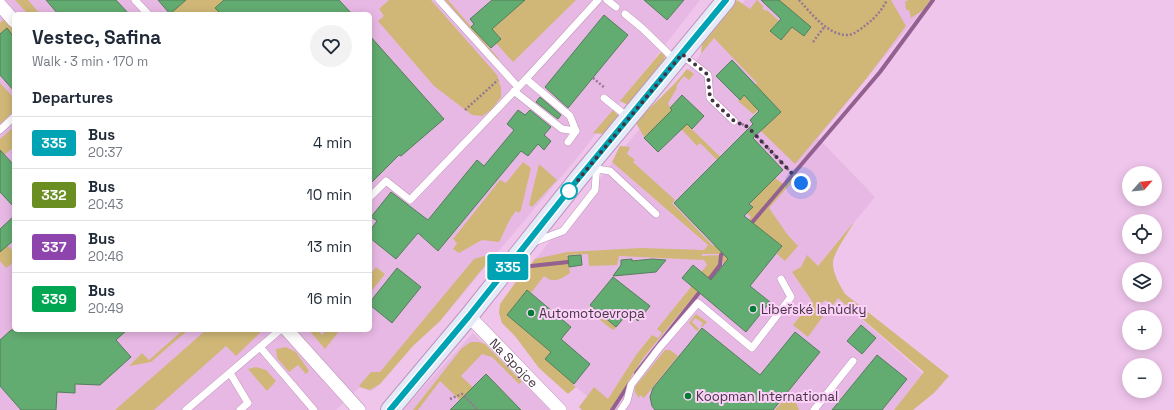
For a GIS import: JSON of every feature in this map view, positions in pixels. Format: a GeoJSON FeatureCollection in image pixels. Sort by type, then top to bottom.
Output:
{"type":"FeatureCollection","features":[{"type":"Feature","properties":{"kind":"main road"},"geometry":{"type":"LineString","coordinates":[[390,410],[469,316],[525,246],[597,163],[629,118],[726,0]]}},
{"type":"Feature","properties":{"kind":"street"},"geometry":{"type":"LineString","coordinates":[[0,5],[12,19]]}},
{"type":"Feature","properties":{"kind":"street","name":"Na Spojce"},"geometry":{"type":"LineString","coordinates":[[469,316],[560,410]]}},
{"type":"Feature","properties":{"kind":"street"},"geometry":{"type":"LineString","coordinates":[[289,332],[358,410]]}},
{"type":"Feature","properties":{"kind":"lane"},"geometry":{"type":"LineString","coordinates":[[135,0],[146,12]]}},
{"type":"Feature","properties":{"kind":"lane"},"geometry":{"type":"LineString","coordinates":[[439,0],[506,73],[516,89],[562,128],[576,131]]}},
{"type":"Feature","properties":{"kind":"lane"},"geometry":{"type":"LineString","coordinates":[[372,195],[386,181],[410,200],[526,79],[598,0]]}},
{"type":"Feature","properties":{"kind":"lane"},"geometry":{"type":"LineString","coordinates":[[607,0],[616,7]]}},
{"type":"Feature","properties":{"kind":"lane"},"geometry":{"type":"LineString","coordinates":[[625,14],[679,58],[708,75],[710,98],[734,121]]}},
{"type":"Feature","properties":{"kind":"lane"},"geometry":{"type":"LineString","coordinates":[[526,79],[570,116],[576,131]]}},
{"type":"Feature","properties":{"kind":"lane"},"geometry":{"type":"LineString","coordinates":[[604,98],[629,118]]}},
{"type":"Feature","properties":{"kind":"lane"},"geometry":{"type":"LineString","coordinates":[[0,130],[12,119]]}},
{"type":"Feature","properties":{"kind":"lane"},"geometry":{"type":"LineString","coordinates":[[568,142],[576,131]]}},
{"type":"Feature","properties":{"kind":"lane"},"geometry":{"type":"LineString","coordinates":[[597,163],[610,171],[656,214]]}},
{"type":"Feature","properties":{"kind":"lane"},"geometry":{"type":"LineString","coordinates":[[621,410],[627,401],[631,385],[660,347],[698,303],[752,348],[791,297],[781,280]]}},
{"type":"Feature","properties":{"kind":"lane"},"geometry":{"type":"LineString","coordinates":[[186,410],[278,332]]}},
{"type":"Feature","properties":{"kind":"lane"},"geometry":{"type":"LineString","coordinates":[[260,347],[314,410]]}},
{"type":"Feature","properties":{"kind":"lane"},"geometry":{"type":"LineString","coordinates":[[814,410],[853,361]]}},
{"type":"Feature","properties":{"kind":"lane"},"geometry":{"type":"LineString","coordinates":[[230,373],[248,403],[240,410]]}},
{"type":"Feature","properties":{"kind":"path"},"geometry":{"type":"LineString","coordinates":[[799,0],[825,26],[836,33],[850,35],[875,17],[884,8],[887,0]]}},
{"type":"Feature","properties":{"kind":"path"},"geometry":{"type":"LineString","coordinates":[[813,42],[825,26]]}},
{"type":"Feature","properties":{"kind":"path"},"geometry":{"type":"LineString","coordinates":[[465,110],[506,73]]}},
{"type":"Feature","properties":{"kind":"path"},"geometry":{"type":"LineString","coordinates":[[593,78],[600,83]]}},
{"type":"Feature","properties":{"kind":"path"},"geometry":{"type":"LineString","coordinates":[[734,121],[748,127],[801,183]]}},
{"type":"Feature","properties":{"kind":"path"},"geometry":{"type":"LineString","coordinates":[[450,399],[462,394],[478,410]]}},
{"type":"Feature","properties":{"kind":"shaded area"},"geometry":{"type":"Polygon","coordinates":[[[0,0],[700,0],[581,153],[440,321],[412,346],[375,389],[370,391],[360,387],[336,410],[0,410],[0,0]]]}},
{"type":"Feature","properties":{"kind":"shaded area"},"geometry":{"type":"Polygon","coordinates":[[[15,0],[28,0],[38,12],[26,12],[15,0]]]}},
{"type":"Feature","properties":{"kind":"shaded area"},"geometry":{"type":"Polygon","coordinates":[[[186,0],[260,0],[246,12],[172,12],[186,0]]]}},
{"type":"Feature","properties":{"kind":"shaded area"},"geometry":{"type":"Polygon","coordinates":[[[389,0],[431,0],[497,75],[501,88],[501,97],[491,110],[482,116],[472,115],[434,86],[378,21],[384,16],[379,9],[389,0]]]}},
{"type":"Feature","properties":{"kind":"shaded area"},"geometry":{"type":"Polygon","coordinates":[[[445,0],[448,0],[499,59],[497,59],[445,0]]]}},
{"type":"Feature","properties":{"kind":"shaded area"},"geometry":{"type":"Polygon","coordinates":[[[525,0],[576,0],[513,62],[496,43],[501,38],[492,29],[525,0]]]}},
{"type":"Feature","properties":{"kind":"shaded area"},"geometry":{"type":"Polygon","coordinates":[[[737,0],[750,9],[757,0],[764,7],[762,8],[766,11],[767,10],[779,21],[770,31],[780,40],[792,27],[804,36],[811,28],[777,0],[891,0],[906,26],[866,79],[795,164],[761,131],[781,112],[765,95],[754,105],[758,110],[753,114],[738,101],[757,83],[714,38],[701,54],[702,44],[737,0]]]}},
{"type":"Feature","properties":{"kind":"shaded area"},"geometry":{"type":"Polygon","coordinates":[[[745,0],[931,0],[818,138],[875,197],[818,266],[838,298],[923,374],[894,410],[603,410],[505,326],[502,301],[623,149],[745,0]]]}},
{"type":"Feature","properties":{"kind":"shaded area"},"geometry":{"type":"Polygon","coordinates":[[[908,0],[930,0],[923,10],[911,18],[909,10],[906,10],[905,2],[908,0]]]}},
{"type":"Feature","properties":{"kind":"shaded area"},"geometry":{"type":"Polygon","coordinates":[[[4,19],[12,29],[12,35],[7,29],[0,34],[0,23],[4,19]]]}},
{"type":"Feature","properties":{"kind":"shaded area"},"geometry":{"type":"Polygon","coordinates":[[[661,52],[665,56],[664,61],[628,105],[620,101],[661,52]]]}},
{"type":"Feature","properties":{"kind":"shaded area"},"geometry":{"type":"Polygon","coordinates":[[[687,69],[694,74],[689,80],[684,76],[676,86],[677,88],[668,103],[670,108],[735,171],[775,178],[783,184],[790,176],[792,182],[769,208],[787,234],[798,246],[785,261],[777,254],[782,246],[754,225],[723,265],[723,254],[702,254],[702,256],[720,255],[720,264],[644,357],[610,410],[582,410],[579,407],[594,387],[608,399],[636,355],[652,335],[658,338],[662,333],[657,329],[707,265],[704,260],[619,256],[617,265],[589,266],[588,254],[567,255],[570,273],[557,280],[551,280],[544,276],[531,293],[527,290],[507,315],[551,352],[545,359],[576,387],[568,394],[539,368],[515,336],[502,323],[499,313],[500,304],[531,261],[524,271],[525,272],[535,259],[567,252],[641,248],[704,250],[708,245],[612,162],[620,146],[630,147],[627,154],[635,160],[633,162],[675,200],[672,203],[713,246],[726,243],[751,217],[747,213],[753,206],[722,173],[726,169],[700,143],[697,146],[668,115],[644,137],[636,123],[687,69]]]}},
{"type":"Feature","properties":{"kind":"shaded area"},"geometry":{"type":"Polygon","coordinates":[[[0,83],[12,96],[12,113],[0,124],[0,83]]]}},
{"type":"Feature","properties":{"kind":"shaded area"},"geometry":{"type":"Polygon","coordinates":[[[613,110],[618,115],[603,134],[593,133],[613,110]]]}},
{"type":"Feature","properties":{"kind":"shaded area"},"geometry":{"type":"Polygon","coordinates":[[[12,129],[12,149],[4,155],[0,155],[0,139],[12,129]]]}},
{"type":"Feature","properties":{"kind":"shaded area"},"geometry":{"type":"Polygon","coordinates":[[[523,162],[531,168],[521,210],[519,213],[516,211],[513,214],[499,242],[482,240],[459,253],[453,249],[457,243],[453,239],[500,180],[506,183],[523,162]]]}},
{"type":"Feature","properties":{"kind":"shaded area"},"geometry":{"type":"Polygon","coordinates":[[[539,164],[557,180],[532,207],[529,205],[539,164]]]}},
{"type":"Feature","properties":{"kind":"shaded area"},"geometry":{"type":"Polygon","coordinates":[[[854,222],[833,260],[835,276],[845,294],[949,376],[934,393],[913,410],[894,410],[924,372],[838,298],[833,305],[825,300],[819,306],[826,312],[808,337],[793,325],[812,301],[792,272],[801,267],[807,255],[818,266],[854,222]]]}},
{"type":"Feature","properties":{"kind":"shaded area"},"geometry":{"type":"Polygon","coordinates":[[[0,238],[12,250],[12,264],[6,268],[0,261],[0,238]]]}},
{"type":"Feature","properties":{"kind":"shaded area"},"geometry":{"type":"Polygon","coordinates":[[[495,253],[440,321],[413,346],[380,384],[370,390],[359,386],[371,372],[380,372],[474,259],[495,253]]]}},
{"type":"Feature","properties":{"kind":"shaded area"},"geometry":{"type":"Polygon","coordinates":[[[376,267],[385,274],[372,290],[372,272],[376,267]]]}},
{"type":"Feature","properties":{"kind":"shaded area"},"geometry":{"type":"Polygon","coordinates":[[[589,306],[616,327],[614,330],[588,310],[589,306]]]}},
{"type":"Feature","properties":{"kind":"shaded area"},"geometry":{"type":"Polygon","coordinates":[[[696,314],[707,322],[702,327],[701,326],[703,323],[695,318],[692,322],[699,329],[697,331],[689,323],[696,314]]]}},
{"type":"Feature","properties":{"kind":"shaded area"},"geometry":{"type":"Polygon","coordinates":[[[181,332],[186,332],[151,362],[129,366],[142,353],[149,360],[181,332]]]}},
{"type":"Feature","properties":{"kind":"shaded area"},"geometry":{"type":"Polygon","coordinates":[[[204,332],[261,332],[236,356],[226,346],[154,410],[115,410],[204,332]]]}},
{"type":"Feature","properties":{"kind":"shaded area"},"geometry":{"type":"Polygon","coordinates":[[[311,332],[320,332],[322,335],[324,332],[338,332],[325,349],[311,332]]]}},
{"type":"Feature","properties":{"kind":"shaded area"},"geometry":{"type":"Polygon","coordinates":[[[473,333],[550,410],[403,410],[473,333]]]}},
{"type":"Feature","properties":{"kind":"shaded area"},"geometry":{"type":"Polygon","coordinates":[[[471,342],[485,344],[522,382],[519,384],[492,357],[482,354],[461,376],[496,410],[470,410],[440,381],[418,410],[413,410],[462,348],[471,342]]]}},
{"type":"Feature","properties":{"kind":"shaded area"},"geometry":{"type":"Polygon","coordinates":[[[286,347],[296,352],[309,371],[306,374],[298,365],[289,372],[277,358],[276,349],[286,347]]]}},
{"type":"Feature","properties":{"kind":"shaded area"},"geometry":{"type":"Polygon","coordinates":[[[665,350],[670,350],[678,356],[644,398],[640,395],[639,398],[635,392],[635,387],[665,350]]]}},
{"type":"Feature","properties":{"kind":"shaded area"},"geometry":{"type":"Polygon","coordinates":[[[256,367],[266,370],[276,381],[267,391],[248,369],[256,367]]]}},
{"type":"Feature","properties":{"kind":"shaded area"},"geometry":{"type":"Polygon","coordinates":[[[789,394],[795,400],[799,410],[775,410],[789,394]]]}},
{"type":"Feature","properties":{"kind":"building"},"geometry":{"type":"Polygon","coordinates":[[[46,0],[116,0],[127,12],[56,12],[46,0]]]}},
{"type":"Feature","properties":{"kind":"building"},"geometry":{"type":"Polygon","coordinates":[[[158,0],[186,0],[172,12],[168,12],[158,0]]]}},
{"type":"Feature","properties":{"kind":"building"},"geometry":{"type":"Polygon","coordinates":[[[224,0],[339,0],[350,12],[219,12],[215,8],[224,0]]]}},
{"type":"Feature","properties":{"kind":"building"},"geometry":{"type":"Polygon","coordinates":[[[492,0],[525,0],[492,29],[501,39],[491,48],[471,27],[474,24],[470,19],[492,0]]]}},
{"type":"Feature","properties":{"kind":"building"},"geometry":{"type":"Polygon","coordinates":[[[644,0],[684,0],[667,20],[644,0]]]}},
{"type":"Feature","properties":{"kind":"building"},"geometry":{"type":"Polygon","coordinates":[[[761,0],[779,0],[811,27],[804,36],[792,27],[781,40],[770,31],[781,19],[761,0]]]}},
{"type":"Feature","properties":{"kind":"building"},"geometry":{"type":"Polygon","coordinates":[[[604,15],[628,35],[568,108],[545,87],[604,15]]]}},
{"type":"Feature","properties":{"kind":"building"},"geometry":{"type":"Polygon","coordinates":[[[7,28],[12,34],[12,89],[0,75],[0,34],[7,28]]]}},
{"type":"Feature","properties":{"kind":"building"},"geometry":{"type":"Polygon","coordinates":[[[372,38],[444,119],[401,156],[399,155],[372,182],[372,38]]]}},
{"type":"Feature","properties":{"kind":"building"},"geometry":{"type":"Polygon","coordinates":[[[732,60],[781,112],[753,138],[783,170],[749,204],[753,207],[744,216],[782,246],[750,286],[770,302],[746,332],[682,278],[693,265],[711,280],[728,259],[674,203],[753,124],[750,120],[759,111],[744,95],[740,100],[716,76],[732,60]]]}},
{"type":"Feature","properties":{"kind":"building"},"geometry":{"type":"Polygon","coordinates":[[[682,95],[704,116],[692,129],[687,124],[658,152],[644,138],[672,110],[670,108],[682,95]]]}},
{"type":"Feature","properties":{"kind":"building"},"geometry":{"type":"Polygon","coordinates":[[[540,97],[561,115],[558,119],[536,102],[540,97]]]}},
{"type":"Feature","properties":{"kind":"building"},"geometry":{"type":"Polygon","coordinates":[[[518,110],[525,115],[530,110],[551,127],[544,135],[551,141],[544,150],[538,144],[528,156],[521,151],[438,251],[418,233],[396,259],[372,240],[372,227],[377,221],[372,218],[372,216],[391,192],[428,220],[477,160],[484,166],[514,130],[507,124],[518,110]]]}},
{"type":"Feature","properties":{"kind":"building"},"geometry":{"type":"Polygon","coordinates":[[[0,150],[12,163],[12,205],[0,192],[0,150]]]}},
{"type":"Feature","properties":{"kind":"building"},"geometry":{"type":"Polygon","coordinates":[[[12,218],[12,242],[0,252],[0,229],[12,218]]]}},
{"type":"Feature","properties":{"kind":"building"},"geometry":{"type":"Polygon","coordinates":[[[581,255],[582,265],[569,267],[568,256],[581,255]]]}},
{"type":"Feature","properties":{"kind":"building"},"geometry":{"type":"Polygon","coordinates":[[[632,259],[632,261],[652,259],[666,260],[656,272],[613,276],[621,265],[621,260],[632,259]]]}},
{"type":"Feature","properties":{"kind":"building"},"geometry":{"type":"Polygon","coordinates":[[[397,268],[421,287],[392,323],[372,307],[372,299],[397,268]]]}},
{"type":"Feature","properties":{"kind":"building"},"geometry":{"type":"Polygon","coordinates":[[[613,277],[650,306],[638,321],[628,313],[616,327],[590,305],[613,277]]]}},
{"type":"Feature","properties":{"kind":"building"},"geometry":{"type":"Polygon","coordinates":[[[527,290],[571,327],[561,339],[590,364],[574,384],[545,359],[551,352],[507,315],[527,290]]]}},
{"type":"Feature","properties":{"kind":"building"},"geometry":{"type":"Polygon","coordinates":[[[861,325],[876,338],[862,354],[847,341],[861,325]]]}},
{"type":"Feature","properties":{"kind":"building"},"geometry":{"type":"Polygon","coordinates":[[[702,328],[760,375],[795,332],[820,352],[773,410],[655,410],[652,406],[650,397],[653,388],[702,328]]]}},
{"type":"Feature","properties":{"kind":"building"},"geometry":{"type":"Polygon","coordinates":[[[11,330],[12,332],[125,332],[116,340],[131,357],[100,385],[75,384],[75,393],[57,392],[56,410],[21,410],[0,386],[0,340],[11,330]]]}},
{"type":"Feature","properties":{"kind":"building"},"geometry":{"type":"Polygon","coordinates":[[[877,355],[907,379],[882,410],[832,410],[877,355]]]}},
{"type":"Feature","properties":{"kind":"building"},"geometry":{"type":"Polygon","coordinates":[[[486,374],[521,410],[450,410],[486,374]]]}},
{"type":"Feature","properties":{"kind":"waterway"},"geometry":{"type":"LineString","coordinates":[[749,226],[880,72],[933,0]]}},
{"type":"Feature","properties":{"kind":"waterway"},"geometry":{"type":"LineString","coordinates":[[707,282],[720,265],[721,255],[726,250]]}},
{"type":"Feature","properties":{"kind":"waterway"},"geometry":{"type":"LineString","coordinates":[[531,266],[568,262]]}},
{"type":"Feature","properties":{"kind":"waterway"},"geometry":{"type":"LineString","coordinates":[[636,373],[702,289]]}},
{"type":"Feature","properties":{"kind":"waterway"},"geometry":{"type":"LineString","coordinates":[[612,410],[629,384]]}},
{"type":"Feature","properties":{"kind":"bus line","name":"335"},"geometry":{"type":"LineString","coordinates":[[390,410],[469,316],[578,179],[598,157],[726,0]]}},
{"type":"Feature","properties":{"kind":"place","name":"Libeřské lahůdky"},"geometry":{"type":"Point","coordinates":[753,309]}},
{"type":"Feature","properties":{"kind":"place","name":"Automotoevropa"},"geometry":{"type":"Point","coordinates":[531,313]}},
{"type":"Feature","properties":{"kind":"place","name":"Koopman International"},"geometry":{"type":"Point","coordinates":[688,396]}},
{"type":"Feature","properties":{"kind":"route"},"geometry":{"type":"LineString","coordinates":[[569,191],[682,54],[708,75],[710,98],[734,121],[748,127],[801,183]]}}]}
